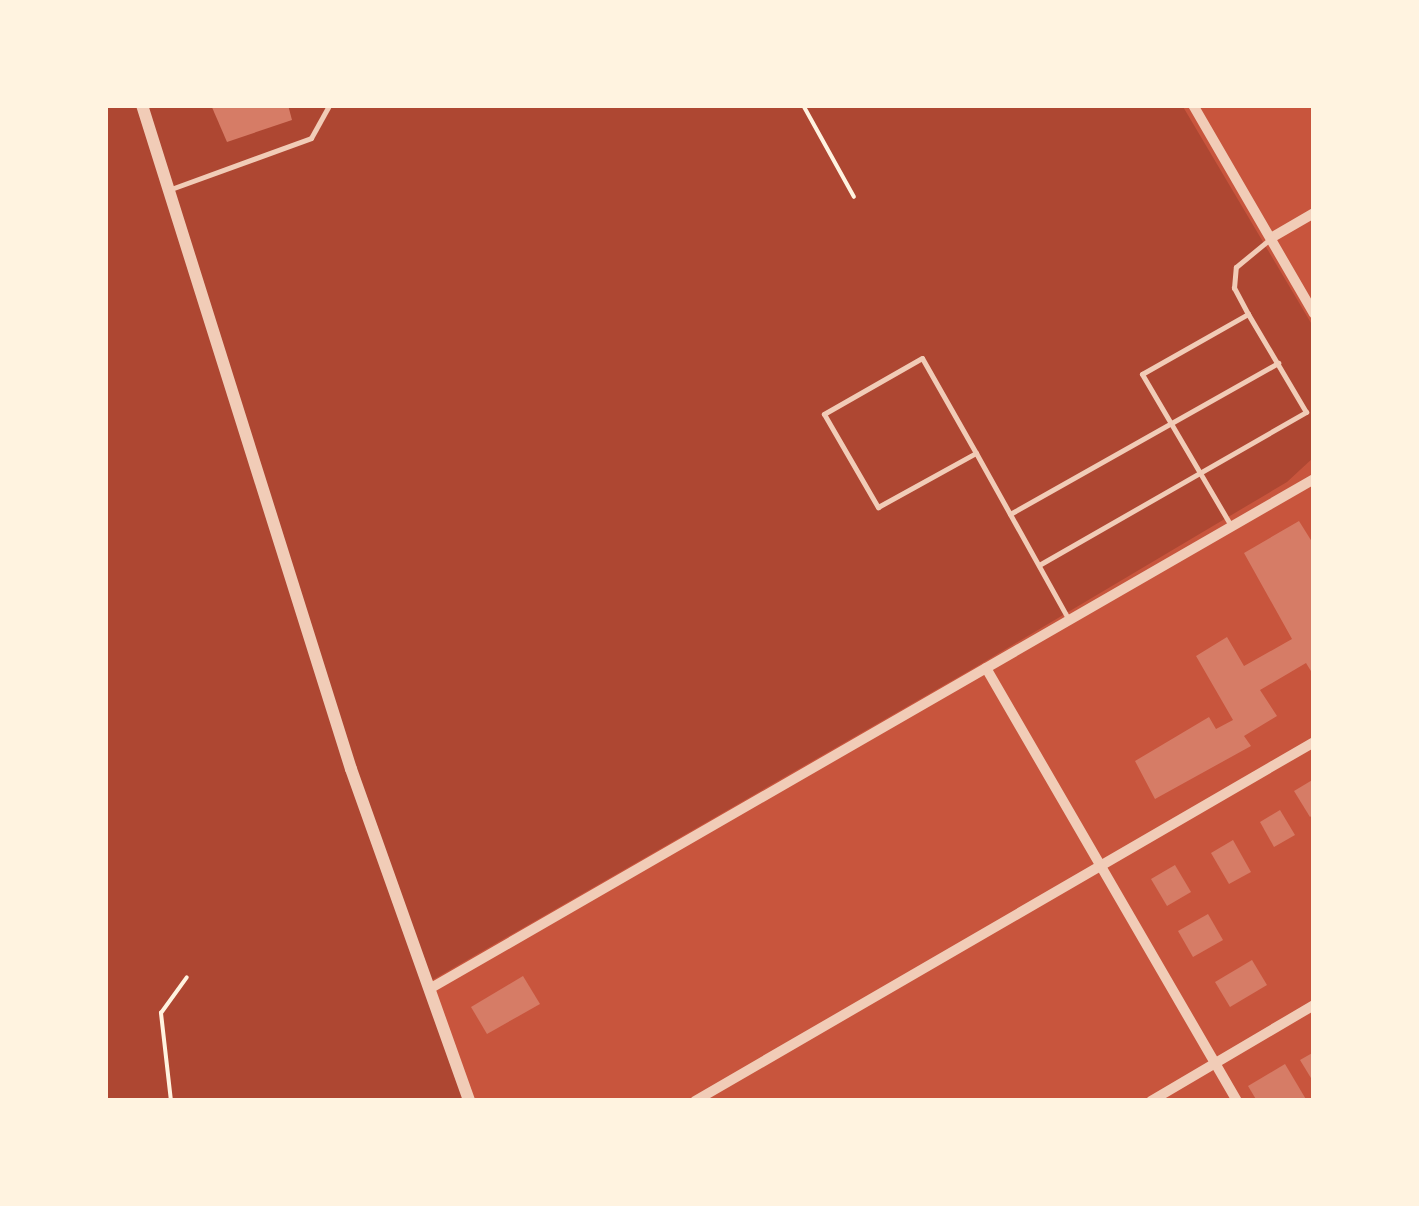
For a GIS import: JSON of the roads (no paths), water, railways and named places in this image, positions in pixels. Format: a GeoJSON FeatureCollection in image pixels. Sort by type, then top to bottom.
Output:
{"type":"FeatureCollection","features":[{"type":"Feature","properties":{"kind":"street"},"geometry":{"type":"LineString","coordinates":[[142,105],[351,769],[468,1101]]}},
{"type":"Feature","properties":{"kind":"street"},"geometry":{"type":"LineString","coordinates":[[1193,105],[1314,314]]}},
{"type":"Feature","properties":{"kind":"street"},"geometry":{"type":"LineString","coordinates":[[1272,238],[1314,213]]}},
{"type":"Feature","properties":{"kind":"street"},"geometry":{"type":"LineString","coordinates":[[431,988],[1314,479]]}},
{"type":"Feature","properties":{"kind":"street"},"geometry":{"type":"LineString","coordinates":[[986,668],[1237,1101]]}},
{"type":"Feature","properties":{"kind":"street"},"geometry":{"type":"LineString","coordinates":[[695,1101],[1314,742]]}},
{"type":"Feature","properties":{"kind":"street"},"geometry":{"type":"LineString","coordinates":[[1151,1101],[1314,1005]]}},
{"type":"Feature","properties":{"kind":"lane"},"geometry":{"type":"LineString","coordinates":[[171,189],[311,138],[329,105]]}},
{"type":"Feature","properties":{"kind":"lane"},"geometry":{"type":"LineString","coordinates":[[1039,565],[1306,412],[1234,288],[1236,268],[1272,238]]}},
{"type":"Feature","properties":{"kind":"lane"},"geometry":{"type":"LineString","coordinates":[[1231,527],[1142,374],[1248,314]]}},
{"type":"Feature","properties":{"kind":"lane"},"geometry":{"type":"LineString","coordinates":[[976,453],[878,507],[824,414],[922,358],[976,453],[1039,565],[1069,620]]}},
{"type":"Feature","properties":{"kind":"lane"},"geometry":{"type":"LineString","coordinates":[[1010,514],[1278,363]]}}]}
